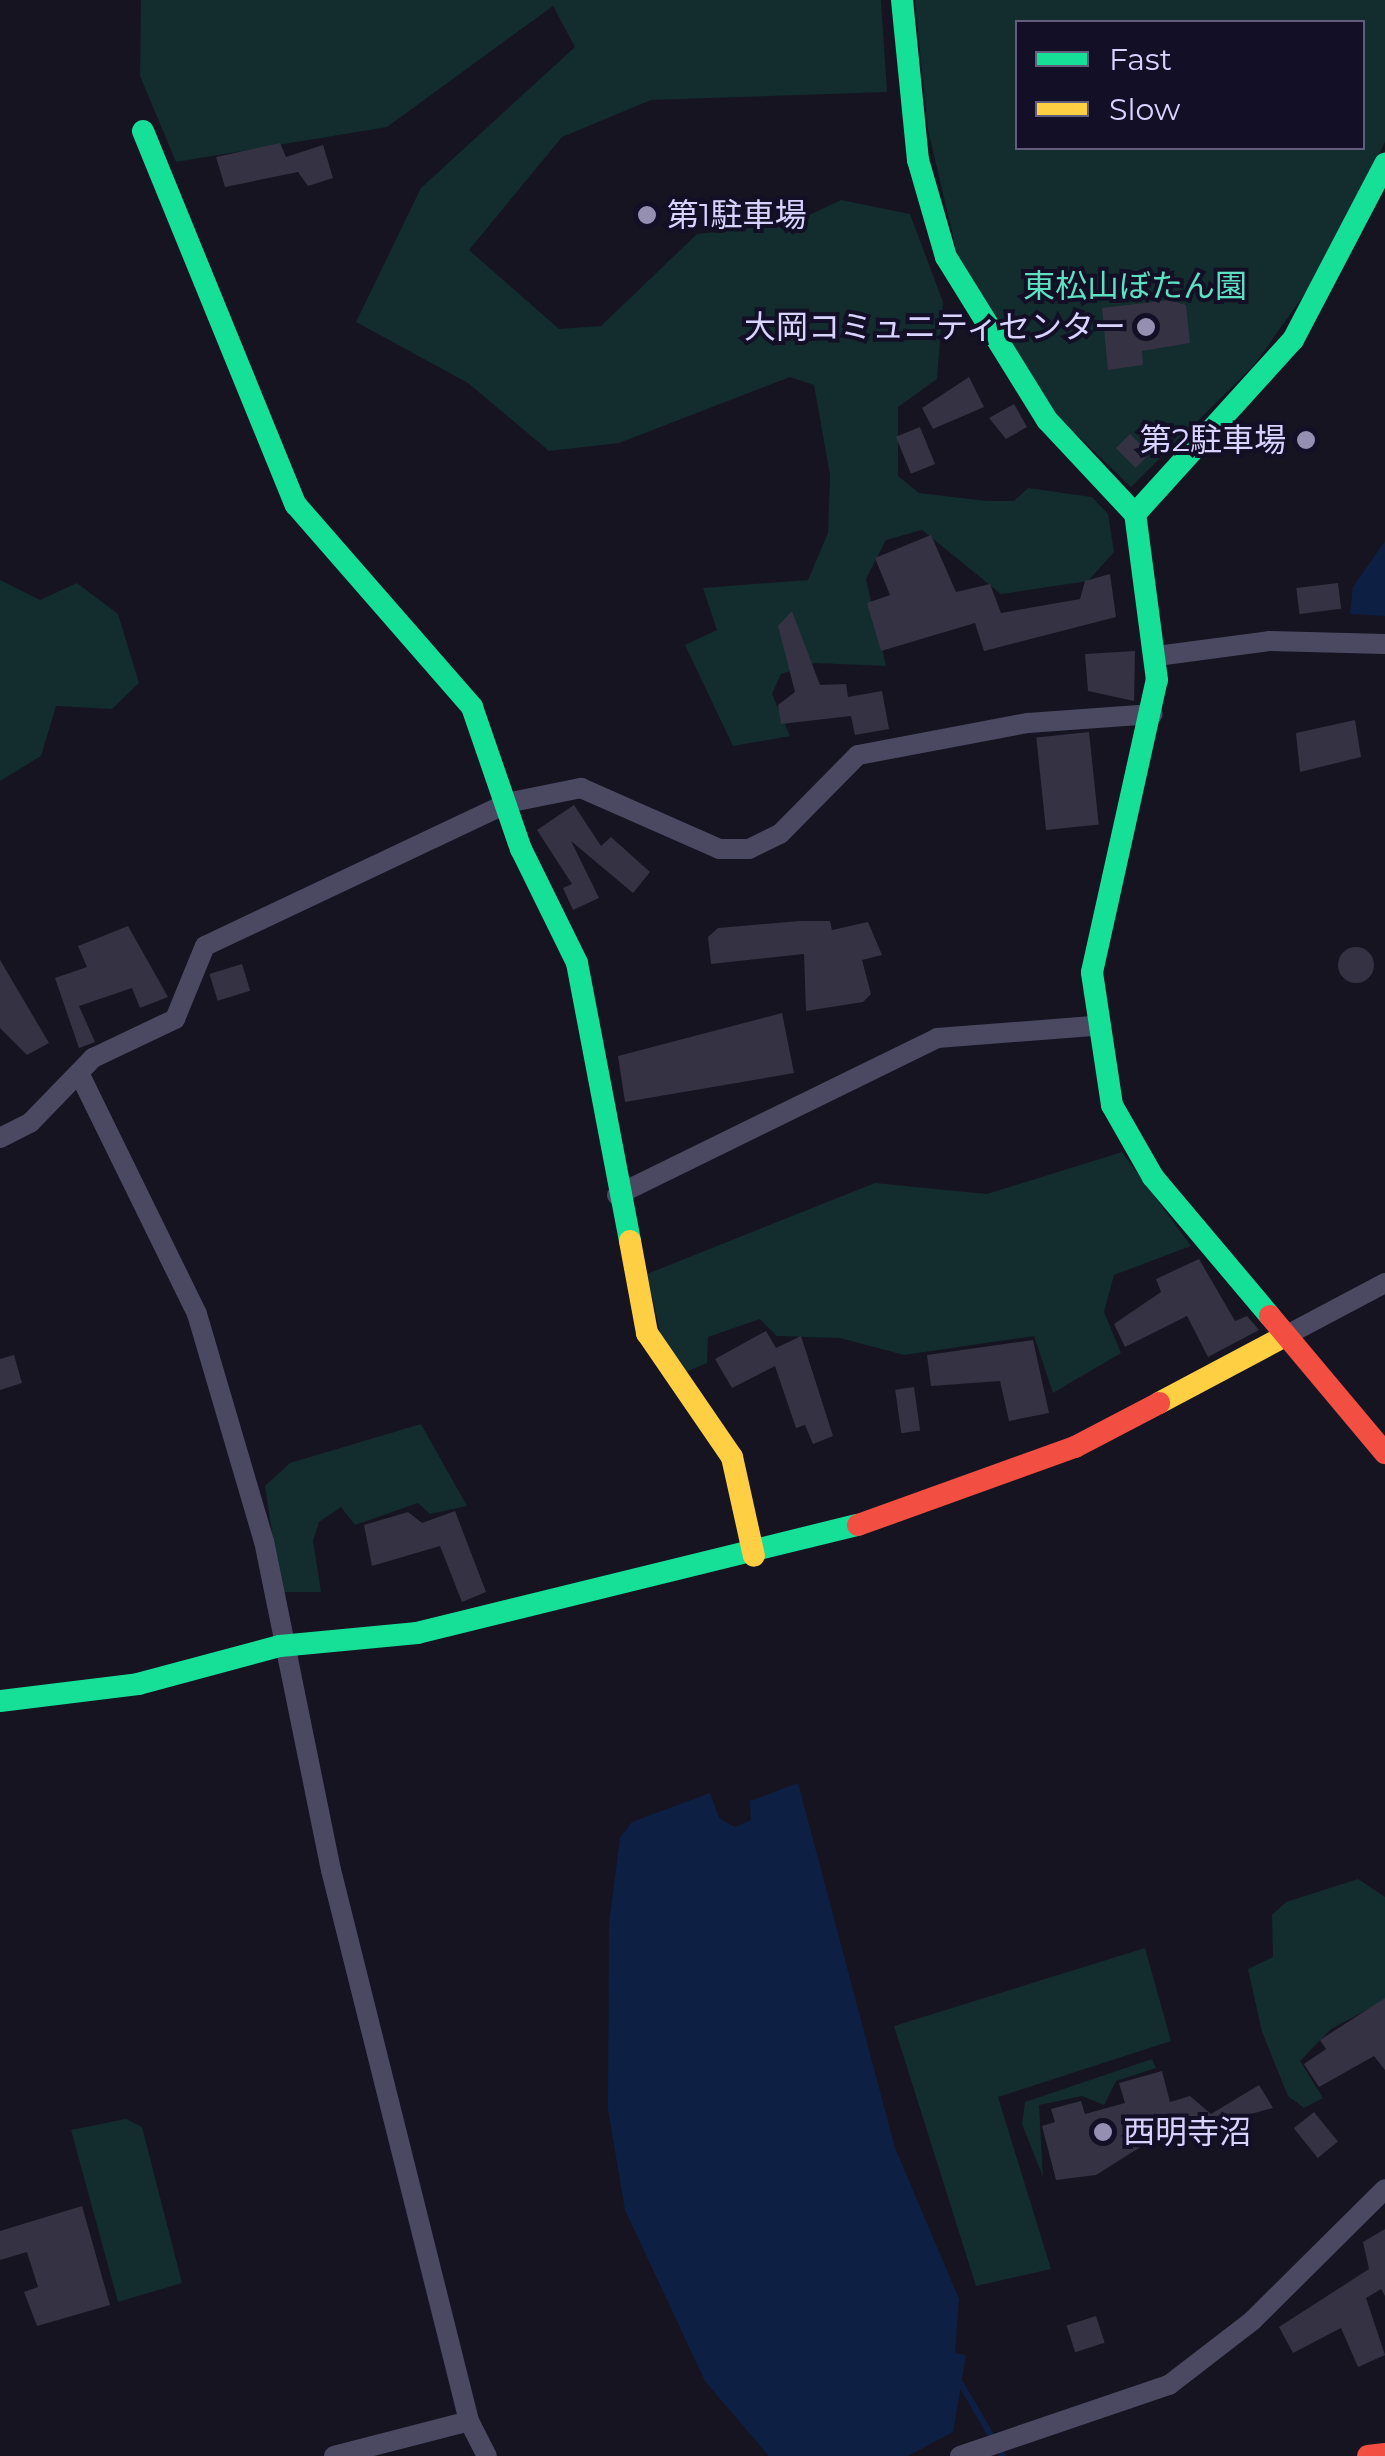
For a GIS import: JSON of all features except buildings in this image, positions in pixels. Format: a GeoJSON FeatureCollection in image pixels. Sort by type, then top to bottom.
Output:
{"type":"FeatureCollection","features":[{"type":"Feature","properties":{"kind":"street"},"geometry":{"type":"LineString","coordinates":[[902,0],[918,160],[946,257],[1046,420],[1135,514],[1157,656],[1153,714],[1092,972],[1093,1026],[1112,1105],[1153,1177],[1385,1453]]}},
{"type":"Feature","properties":{"kind":"street"},"geometry":{"type":"LineString","coordinates":[[143,131],[296,505],[472,707],[506,803],[577,963],[647,1333],[732,1458],[754,1556]]}},
{"type":"Feature","properties":{"kind":"street"},"geometry":{"type":"LineString","coordinates":[[1135,514],[1293,340],[1385,164]]}},
{"type":"Feature","properties":{"kind":"street"},"geometry":{"type":"LineString","coordinates":[[1157,656],[1269,641],[1385,644]]}},
{"type":"Feature","properties":{"kind":"street"},"geometry":{"type":"LineString","coordinates":[[0,1138],[80,1073],[175,1019],[206,946],[506,803],[581,788],[719,849],[749,849],[780,834],[858,755],[1028,723],[1153,714]]}},
{"type":"Feature","properties":{"kind":"street"},"geometry":{"type":"LineString","coordinates":[[618,1195],[937,1038],[1093,1026]]}},
{"type":"Feature","properties":{"kind":"street"},"geometry":{"type":"LineString","coordinates":[[80,1073],[197,1314],[264,1541],[280,1646],[469,2421],[487,2456]]}},
{"type":"Feature","properties":{"kind":"street"},"geometry":{"type":"LineString","coordinates":[[0,1700],[138,1684],[280,1646],[417,1632],[754,1556],[1075,1447],[1385,1283]]}},
{"type":"Feature","properties":{"kind":"street"},"geometry":{"type":"LineString","coordinates":[[960,2456],[1169,2386],[1252,2321],[1385,2189]]}},
{"type":"Feature","properties":{"kind":"street"},"geometry":{"type":"LineString","coordinates":[[334,2456],[469,2421]]}},
{"type":"Feature","properties":{"kind":"street"},"geometry":{"type":"LineString","coordinates":[[1368,2456],[1385,2454]]}},
{"type":"Feature","properties":{"kind":"green space"},"geometry":{"type":"Polygon","coordinates":[[[141,0],[881,0],[887,92],[651,100],[562,137],[469,250],[559,329],[601,326],[697,234],[790,224],[841,200],[910,214],[943,302],[937,379],[898,407],[898,476],[919,493],[987,501],[1014,501],[1028,488],[1092,497],[1108,514],[1114,552],[1088,581],[1001,594],[922,530],[886,540],[866,579],[886,666],[815,663],[781,674],[772,694],[790,736],[733,746],[685,645],[717,630],[703,588],[808,580],[828,533],[830,475],[814,385],[790,377],[619,443],[549,451],[468,383],[356,322],[421,188],[575,47],[553,6],[387,127],[176,162],[140,76],[141,0]]]}},
{"type":"Feature","properties":{"kind":"green space","name":"東松山ぼたん園"},"geometry":{"type":"Polygon","coordinates":[[[915,0],[1385,0],[1385,142],[1316,278],[1254,365],[1131,487],[1047,406],[958,257],[928,130],[915,0]]]}},
{"type":"Feature","properties":{"kind":"green space"},"geometry":{"type":"Polygon","coordinates":[[[0,580],[40,600],[77,583],[118,614],[139,683],[112,709],[56,706],[41,756],[0,781],[0,580]]]}},
{"type":"Feature","properties":{"kind":"green space"},"geometry":{"type":"Polygon","coordinates":[[[1122,1152],[1191,1246],[1114,1275],[1104,1312],[1121,1353],[1053,1393],[1034,1336],[904,1355],[840,1338],[777,1336],[760,1319],[708,1337],[707,1363],[686,1372],[662,1341],[647,1274],[875,1183],[987,1194],[1122,1152]]]}},
{"type":"Feature","properties":{"kind":"green space"},"geometry":{"type":"Polygon","coordinates":[[[421,1424],[467,1506],[430,1514],[418,1503],[355,1525],[341,1507],[319,1522],[313,1541],[321,1592],[281,1592],[265,1486],[290,1463],[421,1424]]]}},
{"type":"Feature","properties":{"kind":"green space"},"geometry":{"type":"Polygon","coordinates":[[[1358,1879],[1385,1897],[1385,2000],[1331,2029],[1300,2061],[1323,2098],[1304,2108],[1288,2096],[1262,2032],[1248,1969],[1273,1957],[1272,1915],[1286,1902],[1358,1879]]]}},
{"type":"Feature","properties":{"kind":"green space"},"geometry":{"type":"Polygon","coordinates":[[[1145,1948],[1171,2041],[998,2097],[1051,2269],[976,2286],[894,2026],[1145,1948]]]}},
{"type":"Feature","properties":{"kind":"green space"},"geometry":{"type":"Polygon","coordinates":[[[1152,2059],[1156,2068],[1116,2081],[1104,2105],[1082,2096],[1039,2105],[1043,2177],[1022,2124],[1025,2102],[1152,2059]]]}},
{"type":"Feature","properties":{"kind":"green space"},"geometry":{"type":"Polygon","coordinates":[[[126,2119],[142,2127],[182,2283],[118,2302],[71,2130],[126,2119]]]}},
{"type":"Feature","properties":{"kind":"water"},"geometry":{"type":"Polygon","coordinates":[[[1385,541],[1385,616],[1350,614],[1353,587],[1385,541]]]}},
{"type":"Feature","properties":{"kind":"water"},"geometry":{"type":"Polygon","coordinates":[[[798,1783],[895,2148],[959,2299],[955,2353],[966,2355],[953,2432],[908,2456],[769,2456],[705,2381],[625,2210],[608,2109],[609,1924],[620,1838],[632,1822],[710,1793],[719,1818],[735,1827],[751,1820],[750,1801],[798,1783]]]}},
{"type":"Feature","properties":{"kind":"waterway"},"geometry":{"type":"LineString","coordinates":[[961,2384],[1003,2456]]}},
{"type":"Feature","properties":{"kind":"traffic: fast"},"geometry":{"type":"LineString","coordinates":[[902,0],[918,160],[946,257],[1047,420],[1135,514]]}},
{"type":"Feature","properties":{"kind":"traffic: fast"},"geometry":{"type":"LineString","coordinates":[[143,131],[296,505],[472,707],[521,849],[577,963],[630,1241]]}},
{"type":"Feature","properties":{"kind":"traffic: fast"},"geometry":{"type":"LineString","coordinates":[[1270,1316],[1153,1177],[1112,1105],[1092,972],[1157,680],[1135,514],[1293,340],[1385,164]]}},
{"type":"Feature","properties":{"kind":"traffic: fast"},"geometry":{"type":"LineString","coordinates":[[0,1701],[138,1684],[280,1646],[417,1633],[858,1525]]}},
{"type":"Feature","properties":{"kind":"traffic: slow"},"geometry":{"type":"LineString","coordinates":[[630,1241],[647,1333],[732,1457],[754,1556]]}},
{"type":"Feature","properties":{"kind":"traffic: slow"},"geometry":{"type":"LineString","coordinates":[[1159,1403],[1285,1336]]}},
{"type":"Feature","properties":{"kind":"traffic: jam"},"geometry":{"type":"LineString","coordinates":[[1270,1316],[1385,1453]]}},
{"type":"Feature","properties":{"kind":"traffic: jam"},"geometry":{"type":"LineString","coordinates":[[858,1525],[1075,1447],[1159,1403]]}},
{"type":"Feature","properties":{"kind":"traffic: jam"},"geometry":{"type":"LineString","coordinates":[[1368,2456],[1385,2454]]}},
{"type":"Feature","properties":{"kind":"place","name":"第1駐車場"},"geometry":{"type":"Point","coordinates":[647,215]}},
{"type":"Feature","properties":{"kind":"place","name":"大岡コミュニティセンター"},"geometry":{"type":"Point","coordinates":[1146,327]}},
{"type":"Feature","properties":{"kind":"place","name":"第2駐車場"},"geometry":{"type":"Point","coordinates":[1306,440]}},
{"type":"Feature","properties":{"kind":"place","name":"西明寺沼"},"geometry":{"type":"Point","coordinates":[1103,2132]}}]}
